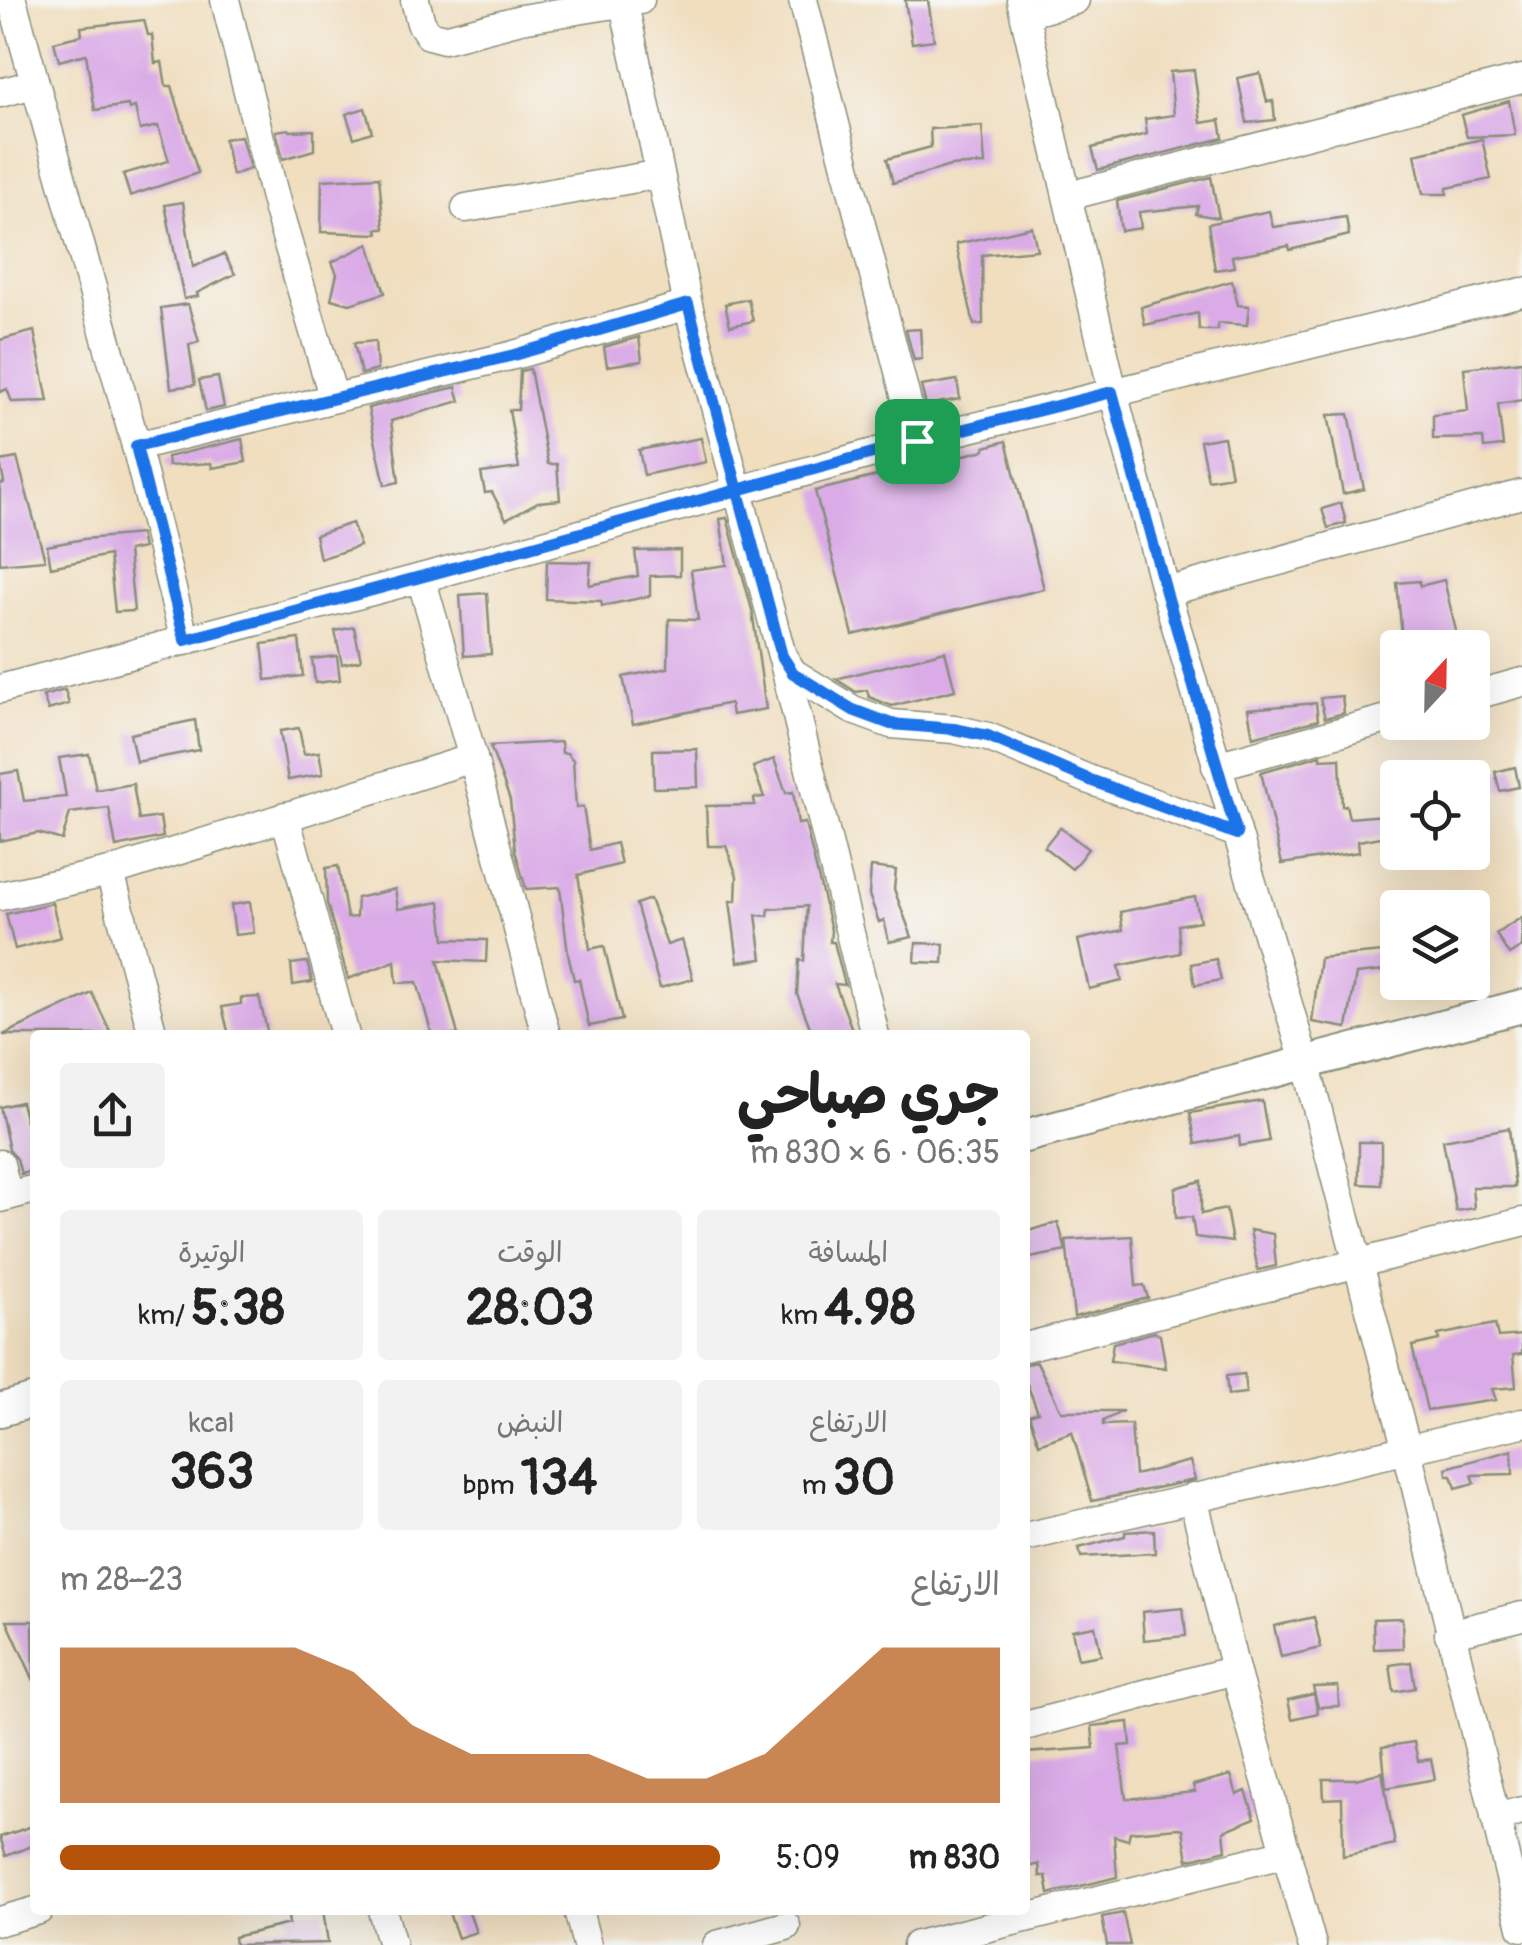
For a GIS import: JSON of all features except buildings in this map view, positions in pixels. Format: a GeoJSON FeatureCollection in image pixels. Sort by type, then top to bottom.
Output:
{"type":"FeatureCollection","features":[{"type":"Feature","properties":{"kind":"street"},"geometry":{"type":"LineString","coordinates":[[12,0],[136,446],[185,640]]}},
{"type":"Feature","properties":{"kind":"street"},"geometry":{"type":"LineString","coordinates":[[225,0],[278,210],[334,396]]}},
{"type":"Feature","properties":{"kind":"street"},"geometry":{"type":"LineString","coordinates":[[415,0],[429,35],[444,39],[521,19],[632,2],[660,174],[688,304],[782,656],[874,1030]]}},
{"type":"Feature","properties":{"kind":"street"},"geometry":{"type":"LineString","coordinates":[[804,0],[917,441]]}},
{"type":"Feature","properties":{"kind":"street"},"geometry":{"type":"LineString","coordinates":[[1074,0],[1023,7],[1112,392],[1166,592],[1304,1062],[1407,1450],[1522,1927]]}},
{"type":"Feature","properties":{"kind":"street"},"geometry":{"type":"LineString","coordinates":[[1068,196],[1522,79]]}},
{"type":"Feature","properties":{"kind":"street"},"geometry":{"type":"LineString","coordinates":[[0,92],[34,84]]}},
{"type":"Feature","properties":{"kind":"street"},"geometry":{"type":"LineString","coordinates":[[466,208],[660,174]]}},
{"type":"Feature","properties":{"kind":"street"},"geometry":{"type":"LineString","coordinates":[[0,689],[422,578],[917,441],[1522,292]]}},
{"type":"Feature","properties":{"kind":"street"},"geometry":{"type":"LineString","coordinates":[[136,446],[514,355],[688,304]]}},
{"type":"Feature","properties":{"kind":"street"},"geometry":{"type":"LineString","coordinates":[[1166,592],[1522,494]]}},
{"type":"Feature","properties":{"kind":"street"},"geometry":{"type":"LineString","coordinates":[[422,578],[474,758],[545,1030]]}},
{"type":"Feature","properties":{"kind":"street"},"geometry":{"type":"LineString","coordinates":[[782,656],[793,673],[853,710],[891,724],[988,736],[1090,780],[1237,834]]}},
{"type":"Feature","properties":{"kind":"street"},"geometry":{"type":"LineString","coordinates":[[1490,691],[1522,682]]}},
{"type":"Feature","properties":{"kind":"street"},"geometry":{"type":"LineString","coordinates":[[1216,766],[1380,721]]}},
{"type":"Feature","properties":{"kind":"street"},"geometry":{"type":"LineString","coordinates":[[0,896],[110,872],[474,758]]}},
{"type":"Feature","properties":{"kind":"street"},"geometry":{"type":"LineString","coordinates":[[284,816],[344,1030]]}},
{"type":"Feature","properties":{"kind":"street"},"geometry":{"type":"LineString","coordinates":[[110,872],[152,1030]]}},
{"type":"Feature","properties":{"kind":"street"},"geometry":{"type":"LineString","coordinates":[[1030,1135],[1522,1006]]}},
{"type":"Feature","properties":{"kind":"street"},"geometry":{"type":"LineString","coordinates":[[0,1164],[14,1194]]}},
{"type":"Feature","properties":{"kind":"street"},"geometry":{"type":"LineString","coordinates":[[1030,1346],[1522,1222]]}},
{"type":"Feature","properties":{"kind":"street"},"geometry":{"type":"LineString","coordinates":[[0,1410],[30,1401]]}},
{"type":"Feature","properties":{"kind":"street"},"geometry":{"type":"LineString","coordinates":[[1030,1537],[1522,1423]]}},
{"type":"Feature","properties":{"kind":"street"},"geometry":{"type":"LineString","coordinates":[[1193,1497],[1235,1670],[1312,1945]]}},
{"type":"Feature","properties":{"kind":"street"},"geometry":{"type":"LineString","coordinates":[[1450,1634],[1522,1616]]}},
{"type":"Feature","properties":{"kind":"street"},"geometry":{"type":"LineString","coordinates":[[1030,1725],[1235,1670]]}},
{"type":"Feature","properties":{"kind":"street"},"geometry":{"type":"LineString","coordinates":[[1494,1818],[1522,1811]]}},
{"type":"Feature","properties":{"kind":"street"},"geometry":{"type":"LineString","coordinates":[[917,1945],[1286,1854]]}},
{"type":"Feature","properties":{"kind":"street"},"geometry":{"type":"LineString","coordinates":[[0,1920],[30,1912]]}},
{"type":"Feature","properties":{"kind":"street"},"geometry":{"type":"LineString","coordinates":[[383,1915],[392,1945]]}},
{"type":"Feature","properties":{"kind":"street"},"geometry":{"type":"LineString","coordinates":[[579,1915],[587,1945]]}},
{"type":"Feature","properties":{"kind":"street"},"geometry":{"type":"LineString","coordinates":[[717,1945],[786,1927]]}},
{"type":"Feature","properties":{"kind":"route"},"geometry":{"type":"LineString","coordinates":[[917,441],[737,490],[422,578],[185,640],[136,446],[514,355],[688,304],[737,490],[782,656],[793,673],[853,710],[891,724],[988,736],[1090,780],[1237,834],[1112,392],[917,441]]}}]}
